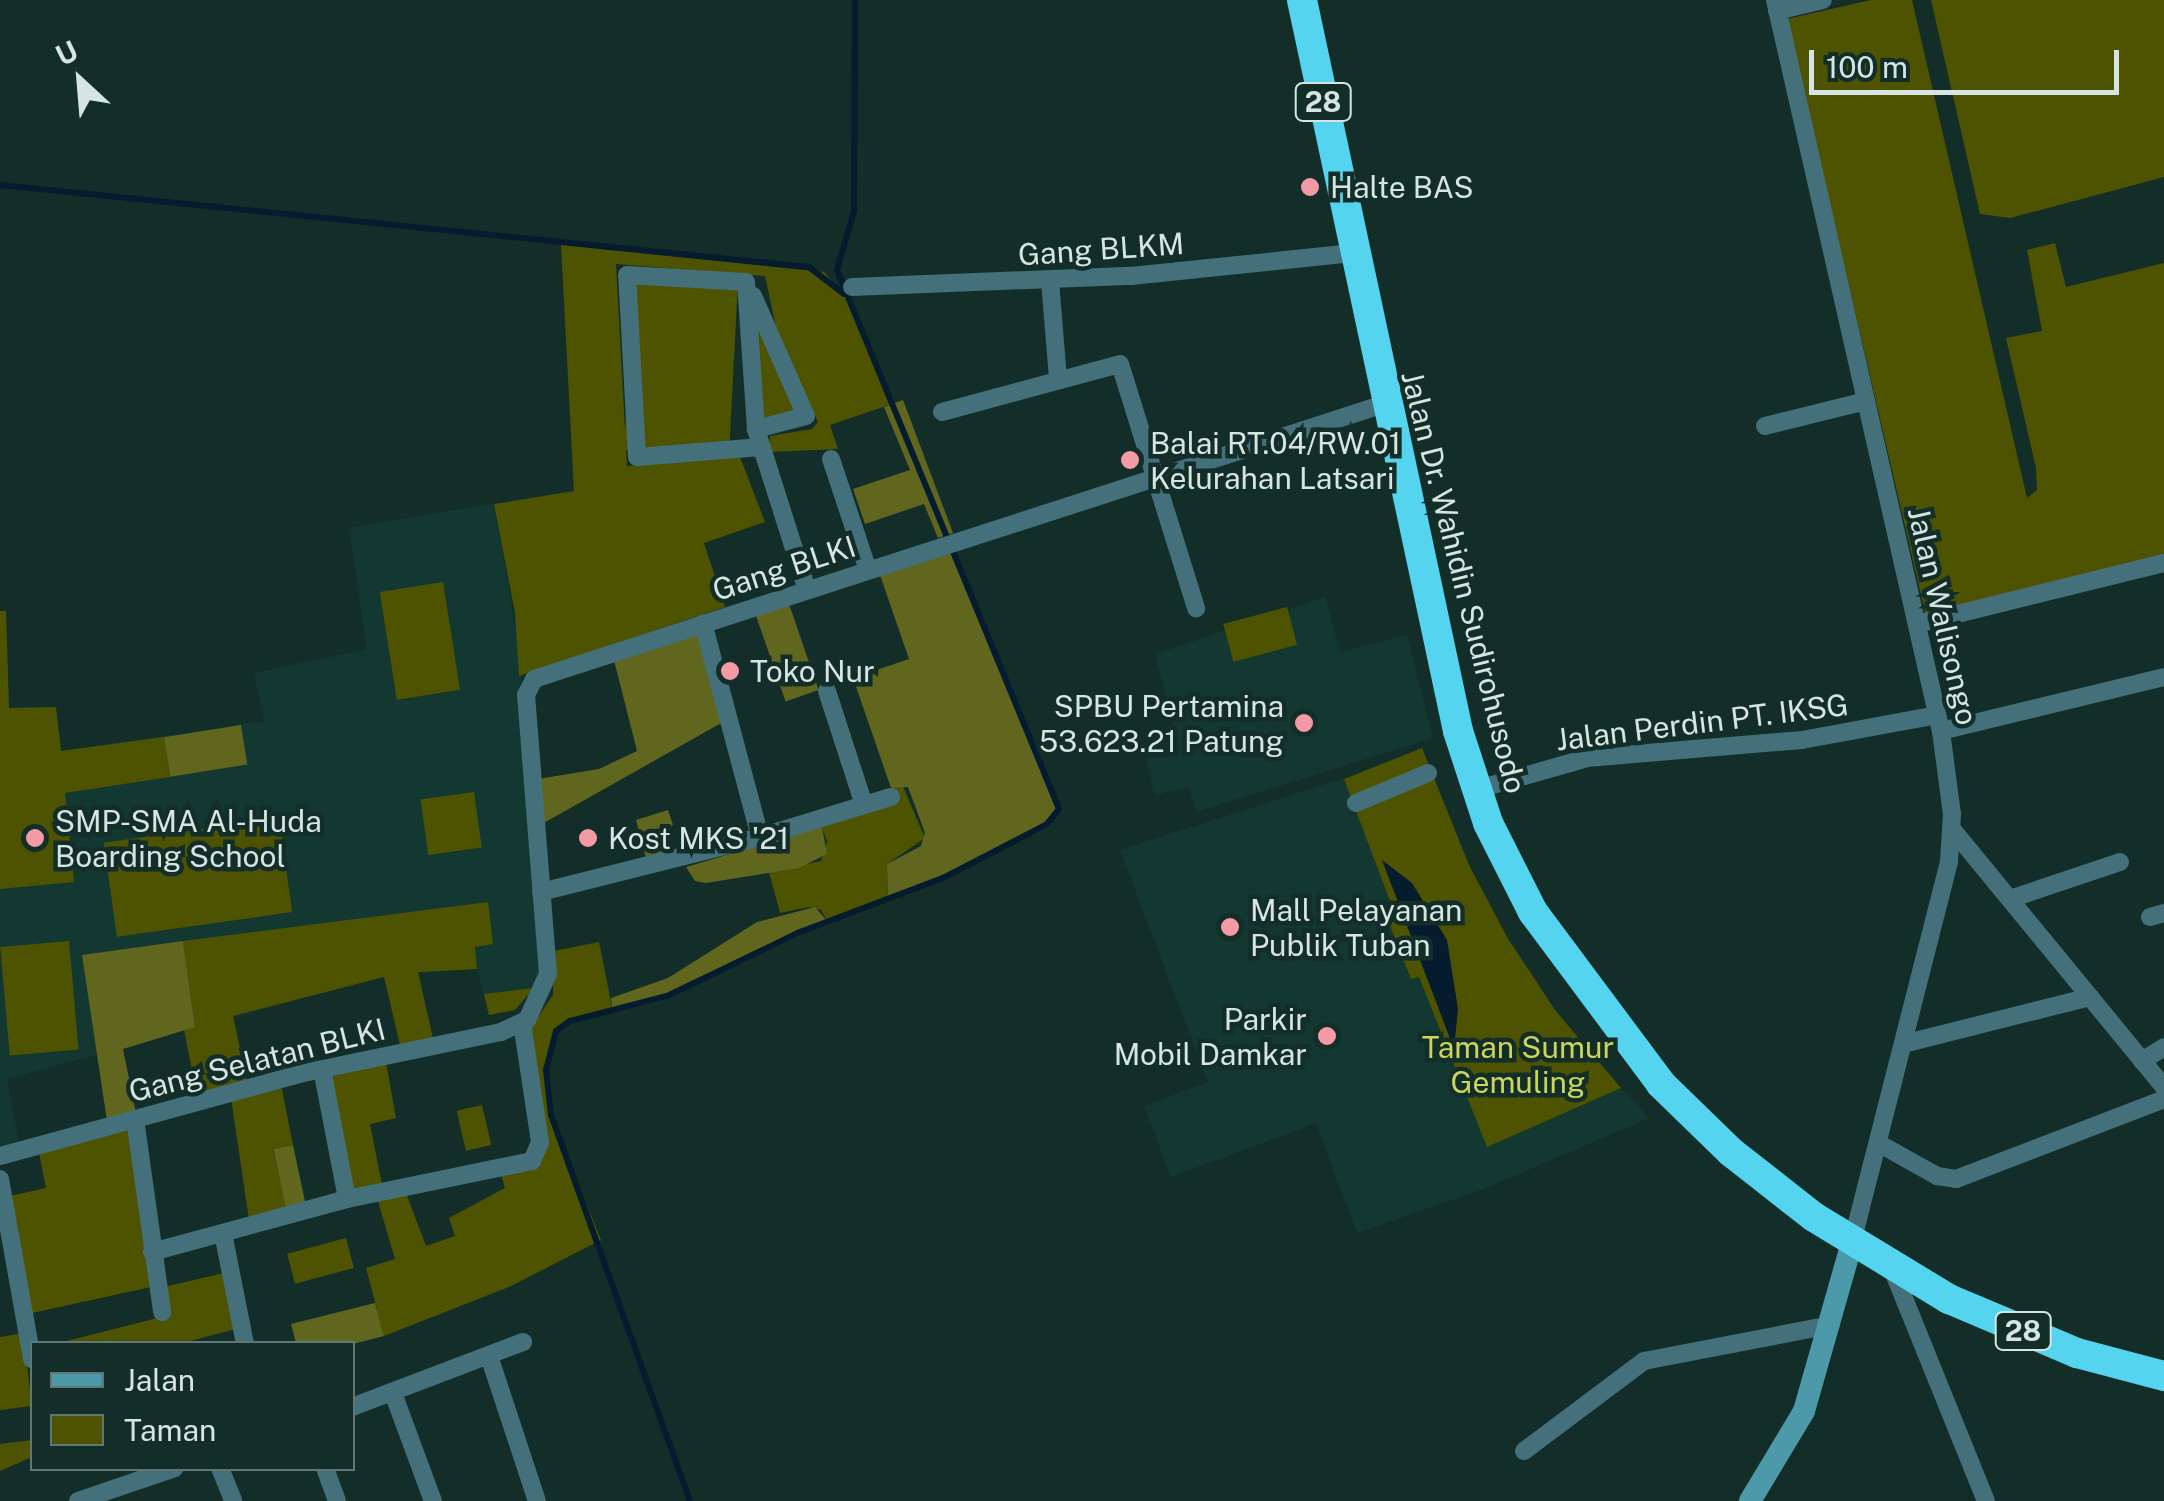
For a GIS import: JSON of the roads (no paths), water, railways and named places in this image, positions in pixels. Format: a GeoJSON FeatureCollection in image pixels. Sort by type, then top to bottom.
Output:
{"type":"FeatureCollection","features":[{"type":"Feature","properties":{"kind":"highway","name":"Jalan Dr. Wahidin Sudirohusodo"},"geometry":{"type":"LineString","coordinates":[[1302,0],[1384,404],[1475,790],[1533,912],[1624,1041],[1731,1152],[1852,1243],[1890,1266],[2077,1354],[2164,1376]]}},
{"type":"Feature","properties":{"kind":"street"},"geometry":{"type":"LineString","coordinates":[[1776,5],[1823,0]]}},
{"type":"Feature","properties":{"kind":"street","name":"Jalan Walisongo"},"geometry":{"type":"LineString","coordinates":[[1776,5],[1939,723],[1952,829],[1852,1243]]}},
{"type":"Feature","properties":{"kind":"street","name":"Gang BLKM"},"geometry":{"type":"LineString","coordinates":[[852,287],[1050,281],[1354,253]]}},
{"type":"Feature","properties":{"kind":"street"},"geometry":{"type":"LineString","coordinates":[[627,275],[736,276],[748,285],[806,416],[759,438],[646,460],[634,448],[627,275]]}},
{"type":"Feature","properties":{"kind":"street"},"geometry":{"type":"LineString","coordinates":[[1050,281],[1058,379]]}},
{"type":"Feature","properties":{"kind":"street"},"geometry":{"type":"LineString","coordinates":[[748,285],[759,438],[807,590]]}},
{"type":"Feature","properties":{"kind":"street"},"geometry":{"type":"LineString","coordinates":[[942,412],[1112,363],[1122,367],[1196,608]]}},
{"type":"Feature","properties":{"kind":"street"},"geometry":{"type":"LineString","coordinates":[[1765,426],[1866,401]]}},
{"type":"Feature","properties":{"kind":"street","name":"Gang BLKI"},"geometry":{"type":"LineString","coordinates":[[525,1021],[547,984],[528,685],[703,624],[1384,404]]}},
{"type":"Feature","properties":{"kind":"street"},"geometry":{"type":"LineString","coordinates":[[831,458],[868,570]]}},
{"type":"Feature","properties":{"kind":"street"},"geometry":{"type":"LineString","coordinates":[[1917,624],[2164,563]]}},
{"type":"Feature","properties":{"kind":"street"},"geometry":{"type":"LineString","coordinates":[[703,624],[760,838]]}},
{"type":"Feature","properties":{"kind":"street","name":"Jalan Perdin PT. IKSG"},"geometry":{"type":"LineString","coordinates":[[1475,790],[1587,758],[1802,740],[1939,723],[2163,684]]}},
{"type":"Feature","properties":{"kind":"street"},"geometry":{"type":"LineString","coordinates":[[826,691],[864,805]]}},
{"type":"Feature","properties":{"kind":"street"},"geometry":{"type":"LineString","coordinates":[[1356,803],[1428,774]]}},
{"type":"Feature","properties":{"kind":"street"},"geometry":{"type":"LineString","coordinates":[[541,892],[760,838],[891,797]]}},
{"type":"Feature","properties":{"kind":"street"},"geometry":{"type":"LineString","coordinates":[[1952,829],[2164,1087]]}},
{"type":"Feature","properties":{"kind":"street"},"geometry":{"type":"LineString","coordinates":[[2010,899],[2120,862]]}},
{"type":"Feature","properties":{"kind":"street"},"geometry":{"type":"LineString","coordinates":[[1903,1044],[2090,997]]}},
{"type":"Feature","properties":{"kind":"street"},"geometry":{"type":"LineString","coordinates":[[152,1252],[348,1199],[536,1157],[540,1142],[525,1021]]}},
{"type":"Feature","properties":{"kind":"street","name":"Gang Selatan BLKI"},"geometry":{"type":"LineString","coordinates":[[0,1156],[322,1069],[525,1021]]}},
{"type":"Feature","properties":{"kind":"street"},"geometry":{"type":"LineString","coordinates":[[2142,1061],[2164,1048]]}},
{"type":"Feature","properties":{"kind":"street"},"geometry":{"type":"LineString","coordinates":[[322,1069],[348,1199]]}},
{"type":"Feature","properties":{"kind":"street"},"geometry":{"type":"LineString","coordinates":[[1878,1143],[1937,1176],[1956,1179],[2164,1099]]}},
{"type":"Feature","properties":{"kind":"street"},"geometry":{"type":"LineString","coordinates":[[136,1119],[162,1312]]}},
{"type":"Feature","properties":{"kind":"street"},"geometry":{"type":"LineString","coordinates":[[0,1178],[30,1347]]}},
{"type":"Feature","properties":{"kind":"street"},"geometry":{"type":"LineString","coordinates":[[223,1233],[244,1341]]}},
{"type":"Feature","properties":{"kind":"street"},"geometry":{"type":"LineString","coordinates":[[1750,1501],[1798,1424],[1831,1326],[1852,1243]]}},
{"type":"Feature","properties":{"kind":"street"},"geometry":{"type":"LineString","coordinates":[[1890,1266],[1986,1501]]}},
{"type":"Feature","properties":{"kind":"street"},"geometry":{"type":"LineString","coordinates":[[1524,1451],[1654,1358],[1831,1326]]}},
{"type":"Feature","properties":{"kind":"street"},"geometry":{"type":"LineString","coordinates":[[355,1406],[523,1342]]}},
{"type":"Feature","properties":{"kind":"street"},"geometry":{"type":"LineString","coordinates":[[489,1356],[536,1501]]}},
{"type":"Feature","properties":{"kind":"street"},"geometry":{"type":"LineString","coordinates":[[393,1392],[433,1501]]}},
{"type":"Feature","properties":{"kind":"street"},"geometry":{"type":"LineString","coordinates":[[78,1501],[134,1492],[170,1471]]}},
{"type":"Feature","properties":{"kind":"street"},"geometry":{"type":"LineString","coordinates":[[221,1471],[233,1501]]}},
{"type":"Feature","properties":{"kind":"street"},"geometry":{"type":"LineString","coordinates":[[325,1471],[337,1501]]}},
{"type":"Feature","properties":{"kind":"water"},"geometry":{"type":"Polygon","coordinates":[[[1382,860],[1412,883],[1447,940],[1458,1009],[1454,1049],[1382,860]]]}},
{"type":"Feature","properties":{"kind":"waterway"},"geometry":{"type":"LineString","coordinates":[[690,1501],[551,1115],[546,1070],[556,1031],[570,1021],[667,996],[800,932],[943,878],[1047,824],[1059,809],[837,270],[854,211],[855,0]]}},
{"type":"Feature","properties":{"kind":"waterway"},"geometry":{"type":"LineString","coordinates":[[0,185],[809,267],[844,294]]}},
{"type":"Feature","properties":{"kind":"place","name":"Halte BAS"},"geometry":{"type":"Point","coordinates":[1310,187]}},
{"type":"Feature","properties":{"kind":"place","name":"Balai RT.04/RW.01 Kelurahan Latsari"},"geometry":{"type":"Point","coordinates":[1130,460]}},
{"type":"Feature","properties":{"kind":"place","name":"Toko Nur"},"geometry":{"type":"Point","coordinates":[730,671]}},
{"type":"Feature","properties":{"kind":"place","name":"SPBU Pertamina 53.623.21 Patung"},"geometry":{"type":"Point","coordinates":[1304,723]}},
{"type":"Feature","properties":{"kind":"place","name":"SMP-SMA Al-Huda Boarding School"},"geometry":{"type":"Point","coordinates":[35,838]}},
{"type":"Feature","properties":{"kind":"place","name":"Kost MKS '21"},"geometry":{"type":"Point","coordinates":[588,838]}},
{"type":"Feature","properties":{"kind":"place","name":"Mall Pelayanan Publik Tuban"},"geometry":{"type":"Point","coordinates":[1230,927]}},
{"type":"Feature","properties":{"kind":"place","name":"Parkir Mobil Damkar"},"geometry":{"type":"Point","coordinates":[1327,1036]}},
{"type":"Feature","properties":{"kind":"park label","name":"Taman Sumur Gemuling"},"geometry":{"type":"Point","coordinates":[1518,1064]}}]}
